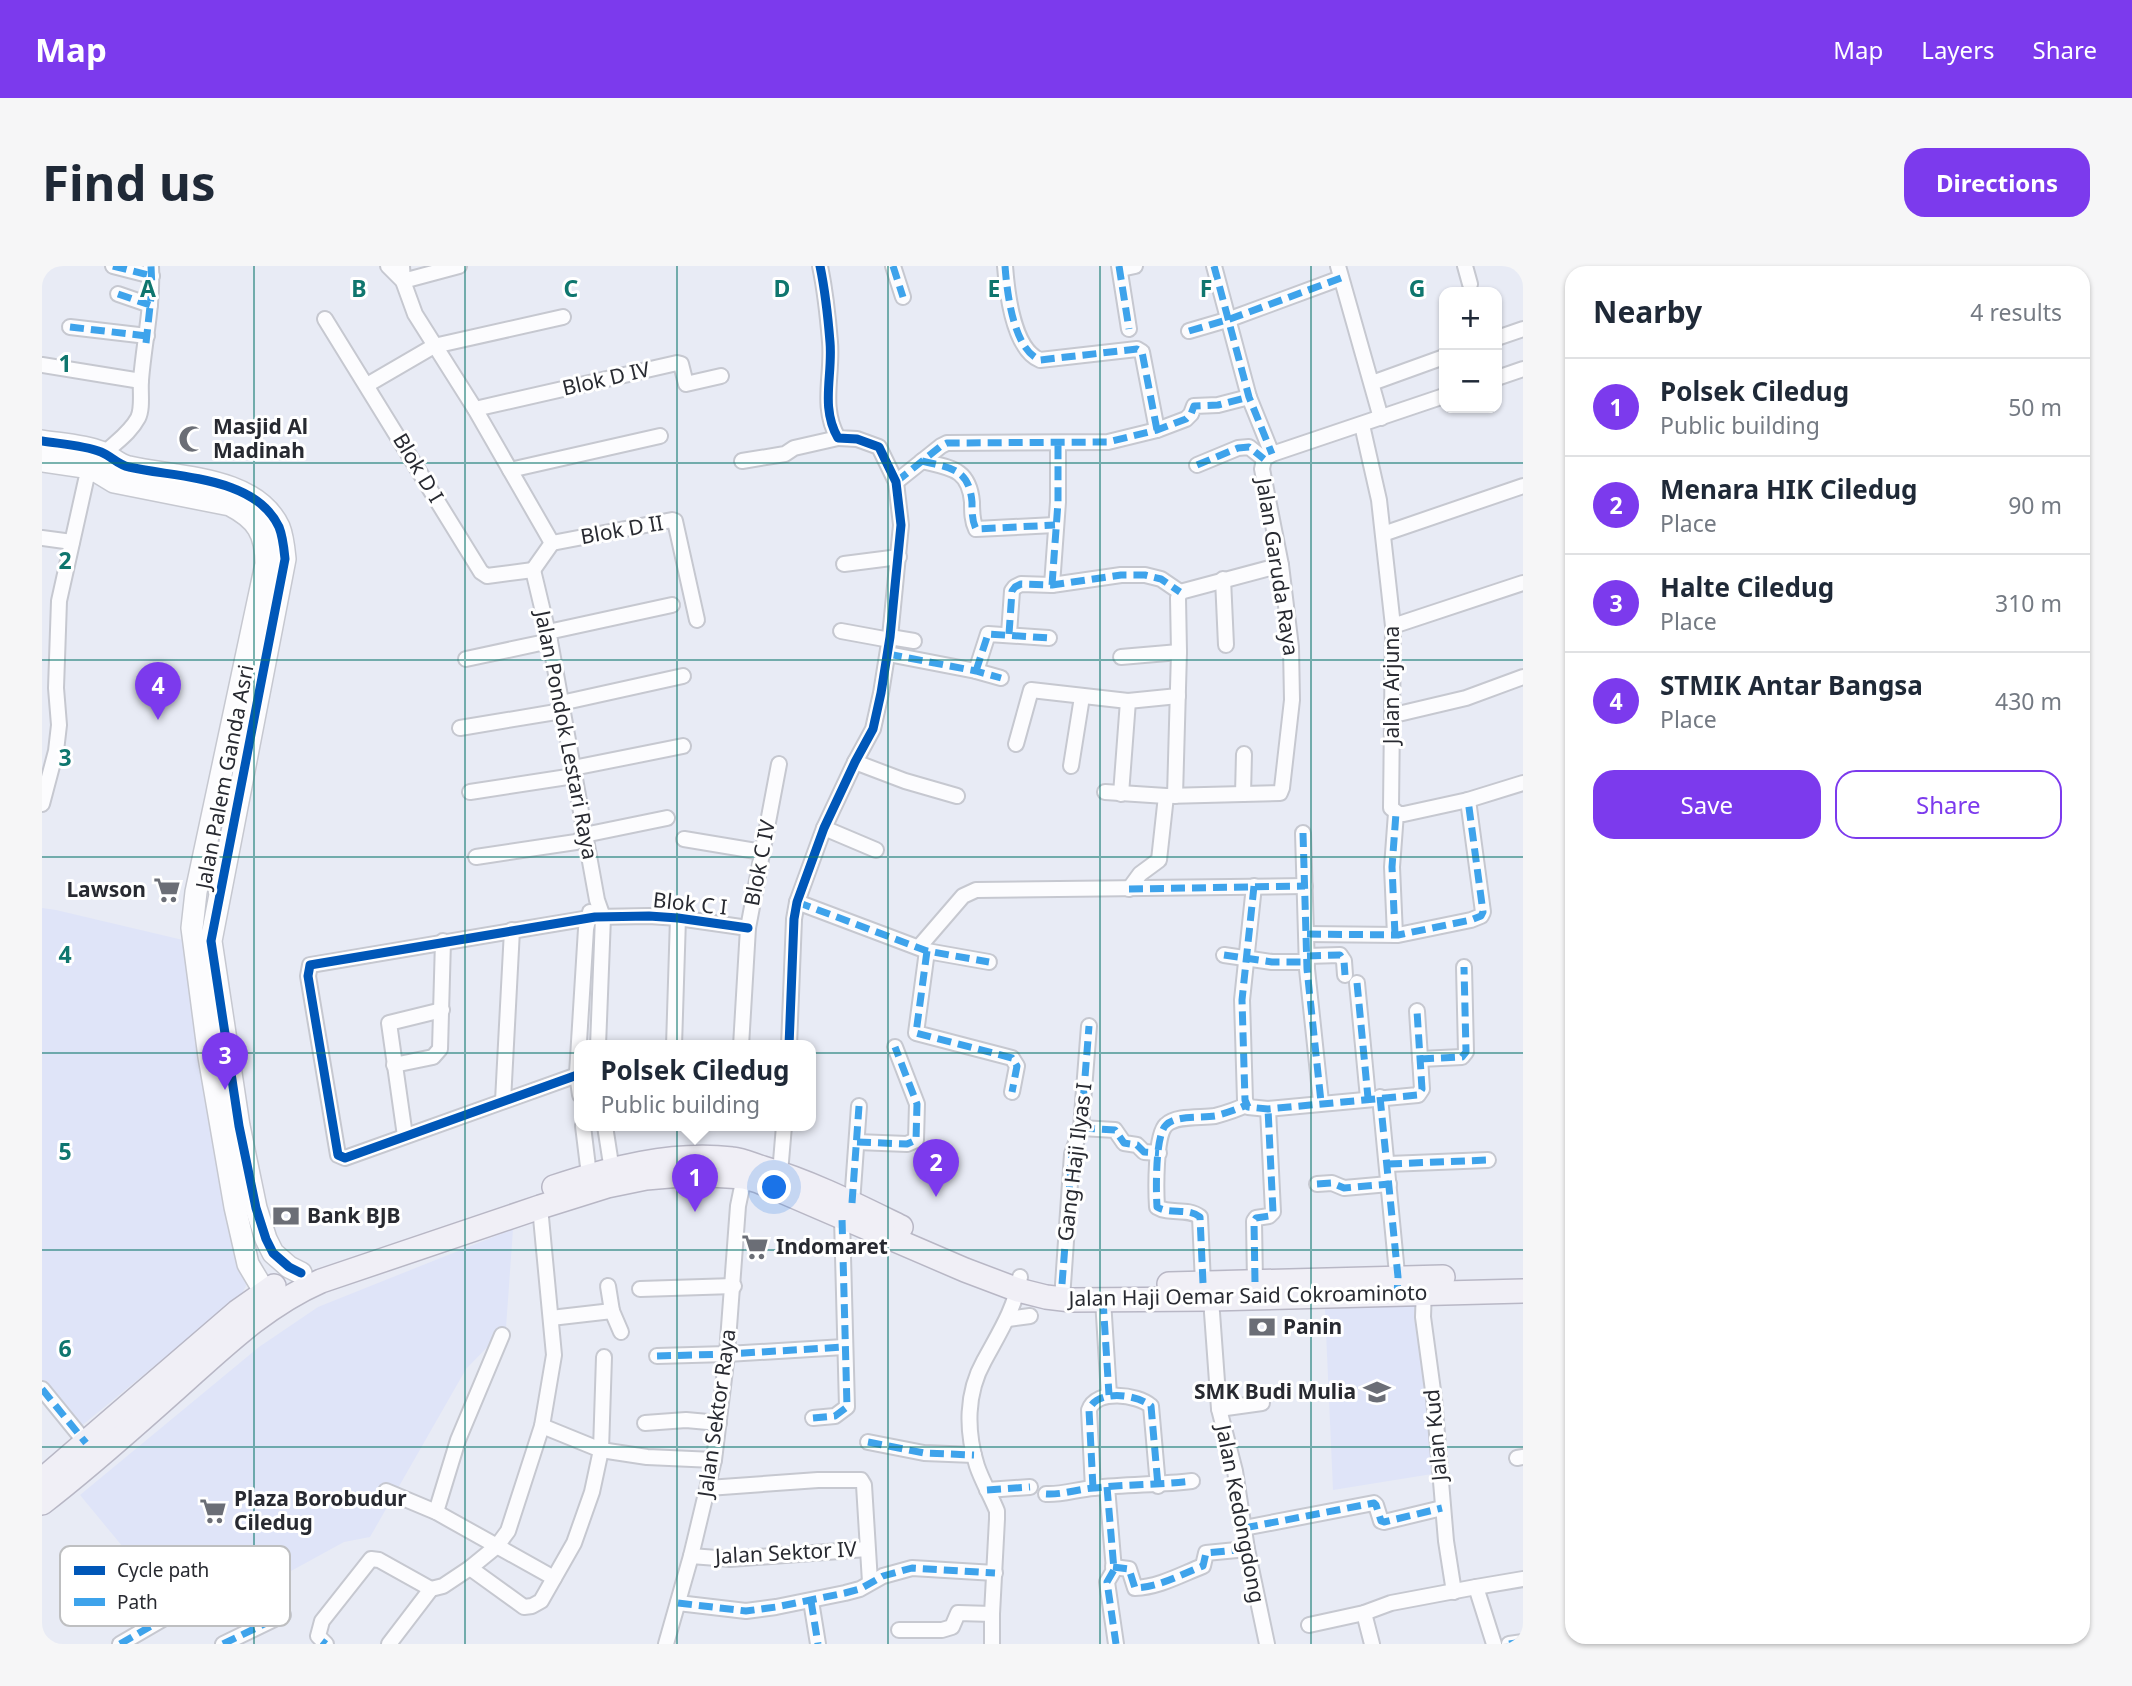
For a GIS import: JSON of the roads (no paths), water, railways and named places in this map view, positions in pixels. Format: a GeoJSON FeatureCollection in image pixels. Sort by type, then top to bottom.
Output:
{"type":"FeatureCollection","features":[{"type":"Feature","properties":{"kind":"main road","name":"Jalan Haji Oemar Said Cokroaminoto"},"geometry":{"type":"LineString","coordinates":[[42,1503],[81,1473],[246,1326],[269,1299],[301,1273],[601,1180],[692,1158],[734,1159],[780,1173],[847,1210]]}},
{"type":"Feature","properties":{"kind":"main road","name":"Jalan Haji Oemar Said Cokroaminoto"},"geometry":{"type":"LineString","coordinates":[[42,1480],[237,1312],[540,1207],[601,1180],[693,1174],[744,1177],[847,1210],[1019,1284],[1103,1300],[1207,1291],[1424,1285],[1523,1276]]}},
{"type":"Feature","properties":{"kind":"main road","name":"Jalan Haji Oemar Said Cokroaminoto"},"geometry":{"type":"LineString","coordinates":[[1062,1292],[1096,1286],[1207,1291],[1255,1282],[1325,1288]]}},
{"type":"Feature","properties":{"kind":"main road","name":"Jalan Haji Oemar Said Cokroaminoto"},"geometry":{"type":"LineString","coordinates":[[1424,1285],[1523,1292]]}},
{"type":"Feature","properties":{"kind":"street"},"geometry":{"type":"LineString","coordinates":[[42,804],[56,751],[59,724],[49,687],[58,615],[86,480],[97,460],[140,414],[152,271],[113,266]]}},
{"type":"Feature","properties":{"kind":"street"},"geometry":{"type":"LineString","coordinates":[[388,266],[402,273],[459,266]]}},
{"type":"Feature","properties":{"kind":"street"},"geometry":{"type":"LineString","coordinates":[[820,266],[831,344],[827,405],[838,438]]}},
{"type":"Feature","properties":{"kind":"street"},"geometry":{"type":"LineString","coordinates":[[893,266],[903,297]]}},
{"type":"Feature","properties":{"kind":"street"},"geometry":{"type":"LineString","coordinates":[[1005,266],[1012,315],[1020,336],[1036,359],[1140,350],[1144,355],[1157,430]]}},
{"type":"Feature","properties":{"kind":"street"},"geometry":{"type":"LineString","coordinates":[[1214,266],[1268,457]]}},
{"type":"Feature","properties":{"kind":"street"},"geometry":{"type":"LineString","coordinates":[[1465,266],[1470,284]]}},
{"type":"Feature","properties":{"kind":"street"},"geometry":{"type":"LineString","coordinates":[[1125,267],[1129,329]]}},
{"type":"Feature","properties":{"kind":"street"},"geometry":{"type":"LineString","coordinates":[[1189,331],[1230,319],[1340,272],[1381,418]]}},
{"type":"Feature","properties":{"kind":"street"},"geometry":{"type":"LineString","coordinates":[[402,273],[415,314],[475,409],[552,543],[533,570]]}},
{"type":"Feature","properties":{"kind":"street"},"geometry":{"type":"LineString","coordinates":[[118,294],[150,305]]}},
{"type":"Feature","properties":{"kind":"street"},"geometry":{"type":"LineString","coordinates":[[367,385],[434,346],[563,317]]}},
{"type":"Feature","properties":{"kind":"street","name":"Blok D I"},"geometry":{"type":"LineString","coordinates":[[325,319],[481,572],[487,576],[533,570]]}},
{"type":"Feature","properties":{"kind":"street"},"geometry":{"type":"LineString","coordinates":[[70,327],[147,336]]}},
{"type":"Feature","properties":{"kind":"street"},"geometry":{"type":"LineString","coordinates":[[1502,336],[1523,329]]}},
{"type":"Feature","properties":{"kind":"street"},"geometry":{"type":"LineString","coordinates":[[1371,383],[1439,359]]}},
{"type":"Feature","properties":{"kind":"street","name":"Blok D IV"},"geometry":{"type":"LineString","coordinates":[[475,409],[677,363],[681,364],[686,384],[721,376]]}},
{"type":"Feature","properties":{"kind":"street"},"geometry":{"type":"LineString","coordinates":[[42,365],[141,381]]}},
{"type":"Feature","properties":{"kind":"street"},"geometry":{"type":"LineString","coordinates":[[1502,377],[1522,374]]}},
{"type":"Feature","properties":{"kind":"street"},"geometry":{"type":"LineString","coordinates":[[896,482],[947,443],[1108,442],[1157,430],[1189,417],[1194,406],[1218,405],[1249,397]]}},
{"type":"Feature","properties":{"kind":"street","name":"Jalan Garuda Raya"},"geometry":{"type":"LineString","coordinates":[[1105,792],[1171,796],[1276,794],[1282,788],[1293,677],[1281,565],[1262,469],[1268,457],[1439,398]]}},
{"type":"Feature","properties":{"kind":"street","name":"Jalan Arjuna"},"geometry":{"type":"LineString","coordinates":[[1362,425],[1379,500],[1393,626],[1394,715],[1390,802],[1396,813],[1392,867],[1395,935]]}},
{"type":"Feature","properties":{"kind":"street"},"geometry":{"type":"LineString","coordinates":[[510,470],[660,436]]}},
{"type":"Feature","properties":{"kind":"street"},"geometry":{"type":"LineString","coordinates":[[742,461],[785,454],[794,448],[838,438],[857,439],[879,447],[896,482],[901,525],[890,643],[873,729],[824,828],[796,901],[789,1040]]}},
{"type":"Feature","properties":{"kind":"street","name":"Jalan Palem Ganda Asri"},"geometry":{"type":"LineString","coordinates":[[42,441],[97,460],[120,474],[230,505],[247,514],[259,528],[266,547],[266,564],[196,892],[192,928],[230,1127],[237,1220],[248,1264],[269,1299]]}},
{"type":"Feature","properties":{"kind":"street"},"geometry":{"type":"LineString","coordinates":[[1052,585],[1059,443]]}},
{"type":"Feature","properties":{"kind":"street"},"geometry":{"type":"LineString","coordinates":[[1197,466],[1238,448],[1249,447],[1268,457]]}},
{"type":"Feature","properties":{"kind":"street","name":"Jalan Palem Ganda Asri"},"geometry":{"type":"LineString","coordinates":[[42,461],[97,460]]}},
{"type":"Feature","properties":{"kind":"street"},"geometry":{"type":"LineString","coordinates":[[922,461],[956,469],[962,474],[971,491],[976,530],[1055,525]]}},
{"type":"Feature","properties":{"kind":"street"},"geometry":{"type":"LineString","coordinates":[[1383,534],[1523,486]]}},
{"type":"Feature","properties":{"kind":"street","name":"Blok D II"},"geometry":{"type":"LineString","coordinates":[[552,543],[675,521],[697,620]]}},
{"type":"Feature","properties":{"kind":"street"},"geometry":{"type":"LineString","coordinates":[[42,538],[72,542]]}},
{"type":"Feature","properties":{"kind":"street"},"geometry":{"type":"LineString","coordinates":[[844,564],[899,557]]}},
{"type":"Feature","properties":{"kind":"street"},"geometry":{"type":"LineString","coordinates":[[1180,592],[1281,565]]}},
{"type":"Feature","properties":{"kind":"street","name":"Jalan Pondok Lestari Raya"},"geometry":{"type":"LineString","coordinates":[[533,570],[549,636],[585,838],[603,917],[598,1040]]}},
{"type":"Feature","properties":{"kind":"street"},"geometry":{"type":"LineString","coordinates":[[1009,634],[1012,592],[1021,584],[1052,585],[1121,575],[1145,575],[1161,579],[1180,592]]}},
{"type":"Feature","properties":{"kind":"street"},"geometry":{"type":"LineString","coordinates":[[1223,579],[1226,645]]}},
{"type":"Feature","properties":{"kind":"street"},"geometry":{"type":"LineString","coordinates":[[1393,626],[1523,583]]}},
{"type":"Feature","properties":{"kind":"street"},"geometry":{"type":"LineString","coordinates":[[1129,889],[1140,874],[1159,860],[1171,796],[1178,696],[1180,592]]}},
{"type":"Feature","properties":{"kind":"street"},"geometry":{"type":"LineString","coordinates":[[466,659],[672,605]]}},
{"type":"Feature","properties":{"kind":"street"},"geometry":{"type":"LineString","coordinates":[[42,613],[58,615]]}},
{"type":"Feature","properties":{"kind":"street"},"geometry":{"type":"LineString","coordinates":[[841,631],[890,643],[1001,678]]}},
{"type":"Feature","properties":{"kind":"street"},"geometry":{"type":"LineString","coordinates":[[976,671],[988,634],[1049,638]]}},
{"type":"Feature","properties":{"kind":"street"},"geometry":{"type":"LineString","coordinates":[[890,643],[914,640]]}},
{"type":"Feature","properties":{"kind":"street"},"geometry":{"type":"LineString","coordinates":[[1121,657],[1179,652]]}},
{"type":"Feature","properties":{"kind":"street"},"geometry":{"type":"LineString","coordinates":[[460,728],[561,707],[683,676]]}},
{"type":"Feature","properties":{"kind":"street"},"geometry":{"type":"LineString","coordinates":[[1394,715],[1466,698],[1523,677]]}},
{"type":"Feature","properties":{"kind":"street"},"geometry":{"type":"LineString","coordinates":[[1016,744],[1031,690],[1128,701],[1178,696]]}},
{"type":"Feature","properties":{"kind":"street"},"geometry":{"type":"LineString","coordinates":[[1071,766],[1082,697]]}},
{"type":"Feature","properties":{"kind":"street"},"geometry":{"type":"LineString","coordinates":[[1121,794],[1128,701]]}},
{"type":"Feature","properties":{"kind":"street"},"geometry":{"type":"LineString","coordinates":[[470,793],[683,746]]}},
{"type":"Feature","properties":{"kind":"street"},"geometry":{"type":"LineString","coordinates":[[1243,794],[1244,754]]}},
{"type":"Feature","properties":{"kind":"street"},"geometry":{"type":"LineString","coordinates":[[855,762],[905,781],[957,796]]}},
{"type":"Feature","properties":{"kind":"street","name":"Blok C IV"},"geometry":{"type":"LineString","coordinates":[[741,1040],[748,928],[779,764]]}},
{"type":"Feature","properties":{"kind":"street"},"geometry":{"type":"LineString","coordinates":[[1396,813],[1404,814],[1468,800],[1523,783]]}},
{"type":"Feature","properties":{"kind":"street"},"geometry":{"type":"LineString","coordinates":[[1307,934],[1395,935],[1471,920],[1483,915],[1468,800]]}},
{"type":"Feature","properties":{"kind":"street"},"geometry":{"type":"LineString","coordinates":[[476,857],[576,842],[589,834],[667,818]]}},
{"type":"Feature","properties":{"kind":"street"},"geometry":{"type":"LineString","coordinates":[[824,828],[876,850]]}},
{"type":"Feature","properties":{"kind":"street"},"geometry":{"type":"LineString","coordinates":[[1303,833],[1307,959],[1321,1102]]}},
{"type":"Feature","properties":{"kind":"street"},"geometry":{"type":"LineString","coordinates":[[684,839],[762,852]]}},
{"type":"Feature","properties":{"kind":"street"},"geometry":{"type":"LineString","coordinates":[[1246,1105],[1242,1000],[1254,886]]}},
{"type":"Feature","properties":{"kind":"street"},"geometry":{"type":"LineString","coordinates":[[1012,1092],[1017,1066],[1013,1058],[916,1033],[923,949],[963,896],[976,890],[1305,886]]}},
{"type":"Feature","properties":{"kind":"street"},"geometry":{"type":"LineString","coordinates":[[580,1040],[587,919],[597,900]]}},
{"type":"Feature","properties":{"kind":"street"},"geometry":{"type":"LineString","coordinates":[[796,901],[923,949],[989,962]]}},
{"type":"Feature","properties":{"kind":"street","name":"Blok C I"},"geometry":{"type":"LineString","coordinates":[[405,1136],[345,1158],[338,1155],[308,976],[310,965],[443,941],[603,917],[678,918],[748,928]]}},
{"type":"Feature","properties":{"kind":"street"},"geometry":{"type":"LineString","coordinates":[[674,1040],[678,918]]}},
{"type":"Feature","properties":{"kind":"street"},"geometry":{"type":"LineString","coordinates":[[503,1101],[512,930]]}},
{"type":"Feature","properties":{"kind":"street"},"geometry":{"type":"LineString","coordinates":[[394,1065],[437,1055],[441,1046],[443,941]]}},
{"type":"Feature","properties":{"kind":"street"},"geometry":{"type":"LineString","coordinates":[[1224,955],[1248,960],[1307,959],[1340,955],[1344,961],[1351,979],[1388,1164],[1398,1286]]}},
{"type":"Feature","properties":{"kind":"street"},"geometry":{"type":"LineString","coordinates":[[1420,1059],[1462,1056],[1466,1052],[1464,967]]}},
{"type":"Feature","properties":{"kind":"street"},"geometry":{"type":"LineString","coordinates":[[442,1010],[389,1023],[405,1136],[574,1075]]}},
{"type":"Feature","properties":{"kind":"street"},"geometry":{"type":"LineString","coordinates":[[1081,1128],[1114,1130],[1124,1143],[1136,1144],[1144,1152],[1159,1153],[1162,1131],[1170,1122],[1218,1115],[1246,1105],[1268,1109],[1421,1093],[1417,1011]]}},
{"type":"Feature","properties":{"kind":"street","name":"Gang Haji Ilyas I"},"geometry":{"type":"LineString","coordinates":[[1062,1292],[1072,1154],[1081,1128],[1089,1026]]}},
{"type":"Feature","properties":{"kind":"street"},"geometry":{"type":"LineString","coordinates":[[858,1142],[907,1144],[916,1140],[917,1104],[895,1047]]}},
{"type":"Feature","properties":{"kind":"street"},"geometry":{"type":"LineString","coordinates":[[813,1418],[835,1416],[847,1407],[844,1347],[847,1210],[858,1142],[859,1106]]}},
{"type":"Feature","properties":{"kind":"street"},"geometry":{"type":"LineString","coordinates":[[1255,1282],[1254,1221],[1273,1212],[1268,1109]]}},
{"type":"Feature","properties":{"kind":"street","name":"Jalan Palem Ganda Asri"},"geometry":{"type":"LineString","coordinates":[[230,1127],[266,1239],[273,1253],[282,1262],[301,1273]]}},
{"type":"Feature","properties":{"kind":"street"},"geometry":{"type":"LineString","coordinates":[[585,1131],[601,1180]]}},
{"type":"Feature","properties":{"kind":"street"},"geometry":{"type":"LineString","coordinates":[[601,1180],[605,1131]]}},
{"type":"Feature","properties":{"kind":"street"},"geometry":{"type":"LineString","coordinates":[[780,1173],[784,1131]]}},
{"type":"Feature","properties":{"kind":"street","name":"Jalan Kedongdong"},"geometry":{"type":"LineString","coordinates":[[1159,1153],[1156,1173],[1157,1207],[1162,1210],[1195,1213],[1200,1217],[1219,1409],[1235,1471],[1247,1549],[1267,1644]]}},
{"type":"Feature","properties":{"kind":"street"},"geometry":{"type":"LineString","coordinates":[[1388,1164],[1488,1160]]}},
{"type":"Feature","properties":{"kind":"street","name":"Jalan Sektor Raya"},"geometry":{"type":"LineString","coordinates":[[666,1644],[714,1460],[727,1354],[738,1206],[744,1177]]}},
{"type":"Feature","properties":{"kind":"street"},"geometry":{"type":"LineString","coordinates":[[1317,1184],[1332,1183],[1344,1188],[1390,1184]]}},
{"type":"Feature","properties":{"kind":"street"},"geometry":{"type":"LineString","coordinates":[[389,1644],[430,1589],[443,1586],[470,1568],[497,1546],[508,1531],[542,1426],[554,1355],[540,1207]]}},
{"type":"Feature","properties":{"kind":"street"},"geometry":{"type":"LineString","coordinates":[[992,1644],[998,1519],[974,1455],[969,1416],[970,1393],[979,1370],[1009,1319],[1019,1284]]}},
{"type":"Feature","properties":{"kind":"street","name":"Jalan Kud"},"geometry":{"type":"LineString","coordinates":[[1424,1285],[1423,1317],[1434,1398],[1442,1508],[1454,1592]]}},
{"type":"Feature","properties":{"kind":"street"},"geometry":{"type":"LineString","coordinates":[[608,1286],[612,1311],[621,1332]]}},
{"type":"Feature","properties":{"kind":"street"},"geometry":{"type":"LineString","coordinates":[[640,1289],[733,1286]]}},
{"type":"Feature","properties":{"kind":"street"},"geometry":{"type":"LineString","coordinates":[[1103,1300],[1109,1395]]}},
{"type":"Feature","properties":{"kind":"street"},"geometry":{"type":"LineString","coordinates":[[551,1318],[612,1311]]}},
{"type":"Feature","properties":{"kind":"street"},"geometry":{"type":"LineString","coordinates":[[1009,1319],[1030,1316]]}},
{"type":"Feature","properties":{"kind":"street"},"geometry":{"type":"LineString","coordinates":[[436,1512],[458,1440],[502,1335]]}},
{"type":"Feature","properties":{"kind":"street"},"geometry":{"type":"LineString","coordinates":[[657,1356],[844,1347]]}},
{"type":"Feature","properties":{"kind":"street"},"geometry":{"type":"LineString","coordinates":[[470,1568],[524,1607],[541,1601],[574,1543],[592,1493],[601,1450],[604,1356]]}},
{"type":"Feature","properties":{"kind":"street"},"geometry":{"type":"LineString","coordinates":[[42,1389],[86,1443]]}},
{"type":"Feature","properties":{"kind":"street"},"geometry":{"type":"LineString","coordinates":[[1116,1644],[1107,1582],[1113,1574],[1113,1567],[1089,1410],[1093,1403],[1109,1395],[1143,1401],[1151,1406],[1158,1486]]}},
{"type":"Feature","properties":{"kind":"street"},"geometry":{"type":"LineString","coordinates":[[1219,1409],[1262,1403]]}},
{"type":"Feature","properties":{"kind":"street"},"geometry":{"type":"LineString","coordinates":[[645,1423],[686,1420],[719,1423]]}},
{"type":"Feature","properties":{"kind":"street"},"geometry":{"type":"LineString","coordinates":[[542,1426],[601,1450],[647,1457],[714,1460]]}},
{"type":"Feature","properties":{"kind":"street"},"geometry":{"type":"LineString","coordinates":[[868,1443],[925,1452],[974,1455]]}},
{"type":"Feature","properties":{"kind":"street","name":"Jalan Sektor IV"},"geometry":{"type":"LineString","coordinates":[[691,1556],[730,1559],[867,1549],[864,1485],[861,1480],[838,1479],[708,1488]]}},
{"type":"Feature","properties":{"kind":"street"},"geometry":{"type":"LineString","coordinates":[[1046,1494],[1192,1481]]}},
{"type":"Feature","properties":{"kind":"street"},"geometry":{"type":"LineString","coordinates":[[987,1490],[1030,1487]]}},
{"type":"Feature","properties":{"kind":"street"},"geometry":{"type":"LineString","coordinates":[[386,1491],[436,1512],[554,1578]]}},
{"type":"Feature","properties":{"kind":"street"},"geometry":{"type":"LineString","coordinates":[[1244,1528],[1374,1503],[1381,1521],[1384,1522],[1442,1508]]}},
{"type":"Feature","properties":{"kind":"street"},"geometry":{"type":"LineString","coordinates":[[867,1549],[870,1582]]}},
{"type":"Feature","properties":{"kind":"street"},"geometry":{"type":"LineString","coordinates":[[1113,1567],[1129,1569],[1135,1588],[1159,1585],[1174,1576],[1203,1566],[1206,1553],[1247,1549]]}},
{"type":"Feature","properties":{"kind":"street"},"geometry":{"type":"LineString","coordinates":[[326,1644],[318,1636],[322,1621],[371,1559],[379,1560],[430,1589]]}},
{"type":"Feature","properties":{"kind":"street"},"geometry":{"type":"LineString","coordinates":[[678,1603],[746,1611],[811,1601],[860,1588],[899,1570],[912,1568],[996,1573]]}},
{"type":"Feature","properties":{"kind":"street"},"geometry":{"type":"LineString","coordinates":[[1309,1625],[1364,1613],[1391,1603],[1523,1579]]}},
{"type":"Feature","properties":{"kind":"street"},"geometry":{"type":"LineString","coordinates":[[1476,1587],[1494,1644]]}},
{"type":"Feature","properties":{"kind":"street"},"geometry":{"type":"LineString","coordinates":[[811,1601],[818,1644]]}},
{"type":"Feature","properties":{"kind":"street"},"geometry":{"type":"LineString","coordinates":[[899,1630],[944,1630],[952,1627],[956,1615],[960,1612],[992,1614]]}},
{"type":"Feature","properties":{"kind":"street"},"geometry":{"type":"LineString","coordinates":[[1364,1613],[1372,1644]]}},
{"type":"Feature","properties":{"kind":"street"},"geometry":{"type":"LineString","coordinates":[[120,1644],[151,1626]]}},
{"type":"Feature","properties":{"kind":"street"},"geometry":{"type":"LineString","coordinates":[[223,1644],[260,1626]]}},
{"type":"Feature","properties":{"kind":"street"},"geometry":{"type":"LineString","coordinates":[[1509,1644],[1523,1642]]}},
{"type":"Feature","properties":{"kind":"place","name":"Masjid Al Madinah"},"geometry":{"type":"Point","coordinates":[192,439]}},
{"type":"Feature","properties":{"kind":"place","name":"STMIK Antar Bangsa"},"geometry":{"type":"Point","coordinates":[158,720]}},
{"type":"Feature","properties":{"kind":"place","name":"Lawson"},"geometry":{"type":"Point","coordinates":[167,890]}},
{"type":"Feature","properties":{"kind":"place","name":"Halte Ciledug"},"geometry":{"type":"Point","coordinates":[225,1090]}},
{"type":"Feature","properties":{"kind":"place","name":"Menara HIK Ciledug"},"geometry":{"type":"Point","coordinates":[936,1197]}},
{"type":"Feature","properties":{"kind":"place","name":"Polsek Ciledug"},"geometry":{"type":"Point","coordinates":[695,1212]}},
{"type":"Feature","properties":{"kind":"place","name":"Bank BJB"},"geometry":{"type":"Point","coordinates":[286,1216]}},
{"type":"Feature","properties":{"kind":"place","name":"Indomaret"},"geometry":{"type":"Point","coordinates":[755,1247]}},
{"type":"Feature","properties":{"kind":"place","name":"Panin"},"geometry":{"type":"Point","coordinates":[1262,1327]}},
{"type":"Feature","properties":{"kind":"place","name":"SMK Budi Mulia"},"geometry":{"type":"Point","coordinates":[1377,1392]}},
{"type":"Feature","properties":{"kind":"place","name":"Plaza Borobudur Ciledug"},"geometry":{"type":"Point","coordinates":[213,1511]}}]}
